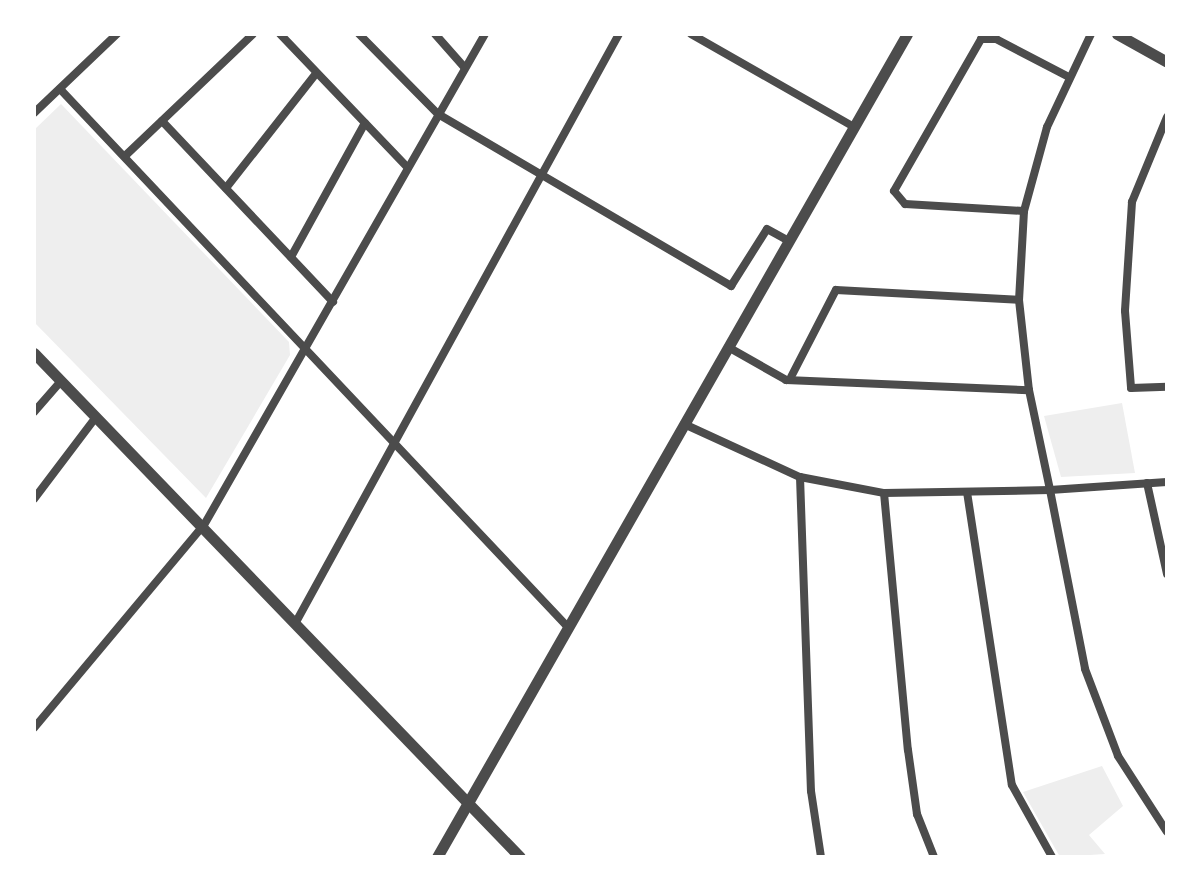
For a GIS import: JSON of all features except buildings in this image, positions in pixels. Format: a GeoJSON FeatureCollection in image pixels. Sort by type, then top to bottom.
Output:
{"type":"FeatureCollection","features":[{"type":"Feature","properties":{"kind":"street"},"geometry":{"type":"LineString","coordinates":[[34,113],[117,34]]}},
{"type":"Feature","properties":{"kind":"street"},"geometry":{"type":"LineString","coordinates":[[126,155],[253,34]]}},
{"type":"Feature","properties":{"kind":"street"},"geometry":{"type":"LineString","coordinates":[[280,34],[315,75],[408,168]]}},
{"type":"Feature","properties":{"kind":"street"},"geometry":{"type":"LineString","coordinates":[[359,34],[438,114],[538,177],[731,286],[767,229],[789,241]]}},
{"type":"Feature","properties":{"kind":"street"},"geometry":{"type":"LineString","coordinates":[[435,34],[465,68]]}},
{"type":"Feature","properties":{"kind":"street"},"geometry":{"type":"LineString","coordinates":[[34,728],[204,525],[485,34]]}},
{"type":"Feature","properties":{"kind":"street"},"geometry":{"type":"LineString","coordinates":[[296,622],[619,34]]}},
{"type":"Feature","properties":{"kind":"street"},"geometry":{"type":"LineString","coordinates":[[691,34],[854,127]]}},
{"type":"Feature","properties":{"kind":"street"},"geometry":{"type":"LineString","coordinates":[[437,857],[907,34]]}},
{"type":"Feature","properties":{"kind":"street"},"geometry":{"type":"LineString","coordinates":[[1091,34],[1067,76],[1024,211],[1019,300],[1029,390],[1085,669],[1118,756],[1167,832]]}},
{"type":"Feature","properties":{"kind":"street"},"geometry":{"type":"LineString","coordinates":[[1117,34],[1167,62]]}},
{"type":"Feature","properties":{"kind":"street"},"geometry":{"type":"LineString","coordinates":[[1024,211],[905,204],[894,191],[981,39],[996,39],[1067,76]]}},
{"type":"Feature","properties":{"kind":"street"},"geometry":{"type":"LineString","coordinates":[[226,188],[315,75]]}},
{"type":"Feature","properties":{"kind":"street"},"geometry":{"type":"LineString","coordinates":[[60,89],[308,345],[567,626]]}},
{"type":"Feature","properties":{"kind":"street"},"geometry":{"type":"LineString","coordinates":[[1167,117],[1132,202],[1125,311],[1131,388],[1167,387]]}},
{"type":"Feature","properties":{"kind":"street"},"geometry":{"type":"LineString","coordinates":[[162,121],[333,302]]}},
{"type":"Feature","properties":{"kind":"street"},"geometry":{"type":"LineString","coordinates":[[291,257],[365,123]]}},
{"type":"Feature","properties":{"kind":"street"},"geometry":{"type":"LineString","coordinates":[[791,377],[836,290],[1019,300]]}},
{"type":"Feature","properties":{"kind":"street"},"geometry":{"type":"LineString","coordinates":[[728,347],[791,377],[1029,390]]}},
{"type":"Feature","properties":{"kind":"street"},"geometry":{"type":"LineString","coordinates":[[34,353],[204,525],[520,857]]}},
{"type":"Feature","properties":{"kind":"street"},"geometry":{"type":"LineString","coordinates":[[34,412],[61,381]]}},
{"type":"Feature","properties":{"kind":"street"},"geometry":{"type":"LineString","coordinates":[[34,499],[96,417]]}},
{"type":"Feature","properties":{"kind":"street"},"geometry":{"type":"LineString","coordinates":[[684,424],[800,477],[884,493],[1050,490],[1167,482]]}},
{"type":"Feature","properties":{"kind":"street"},"geometry":{"type":"LineString","coordinates":[[800,477],[811,791],[821,857]]}},
{"type":"Feature","properties":{"kind":"street"},"geometry":{"type":"LineString","coordinates":[[1147,483],[1167,574]]}},
{"type":"Feature","properties":{"kind":"street"},"geometry":{"type":"LineString","coordinates":[[967,492],[1012,785],[1052,857]]}},
{"type":"Feature","properties":{"kind":"street"},"geometry":{"type":"LineString","coordinates":[[884,493],[908,750],[917,814],[934,857]]}},
{"type":"Feature","properties":{"kind":"shaded area"},"geometry":{"type":"Polygon","coordinates":[[[61,104],[289,342],[290,355],[206,498],[34,322],[34,130],[61,104]]]}},
{"type":"Feature","properties":{"kind":"shaded area"},"geometry":{"type":"Polygon","coordinates":[[[1122,403],[1135,473],[1061,477],[1044,416],[1122,403]]]}},
{"type":"Feature","properties":{"kind":"shaded area"},"geometry":{"type":"Polygon","coordinates":[[[1102,766],[1123,806],[1089,835],[1105,854],[1060,857],[1023,792],[1102,766]]]}}]}
